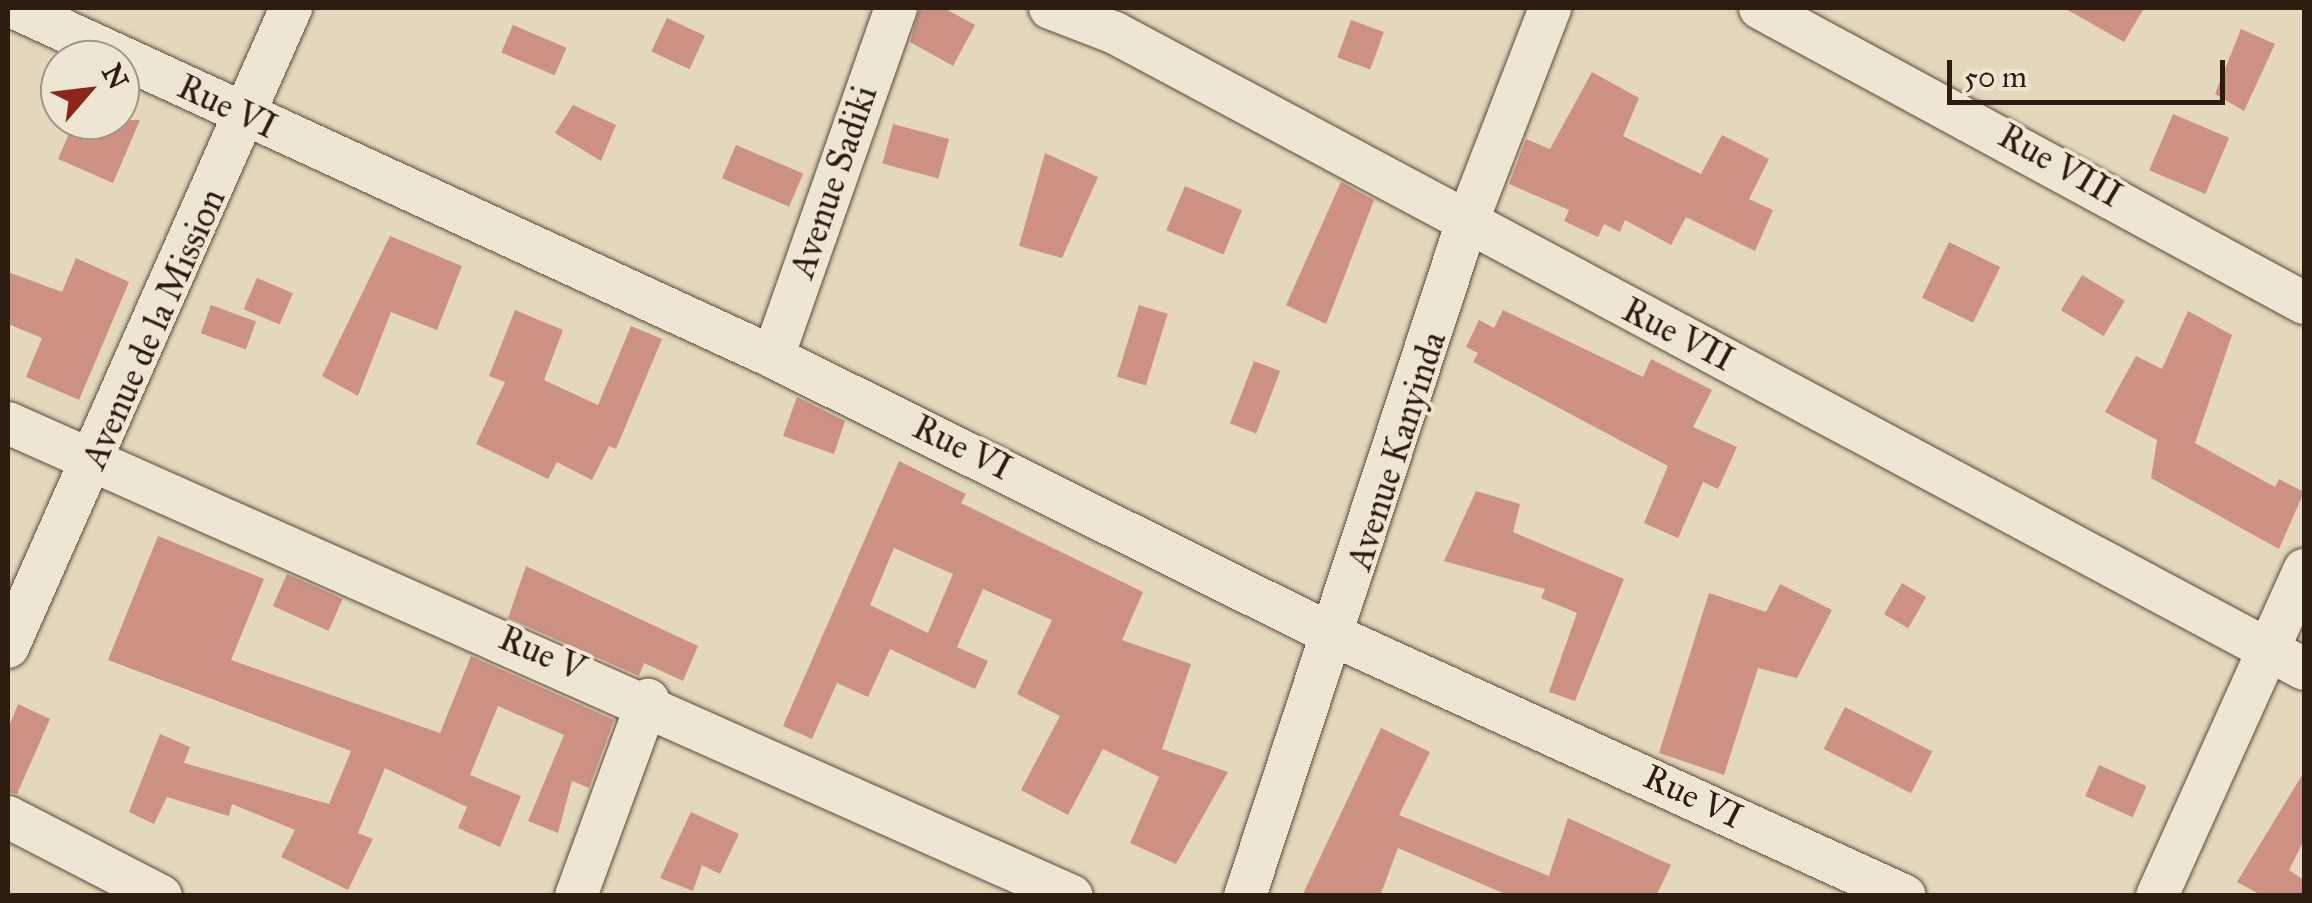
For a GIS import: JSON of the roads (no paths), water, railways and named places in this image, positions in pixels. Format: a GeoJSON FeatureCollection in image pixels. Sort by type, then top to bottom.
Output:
{"type":"FeatureCollection","features":[{"type":"Feature","properties":{"kind":"street","name":"Rue VI"},"geometry":{"type":"LineString","coordinates":[[15,8],[773,357],[1337,637],[1905,896]]}},
{"type":"Feature","properties":{"kind":"street","name":"Avenue de la Mission"},"geometry":{"type":"LineString","coordinates":[[8,646],[250,117],[291,8]]}},
{"type":"Feature","properties":{"kind":"street","name":"Avenue Sadiki"},"geometry":{"type":"LineString","coordinates":[[773,357],[896,8]]}},
{"type":"Feature","properties":{"kind":"street","name":"Rue VII"},"geometry":{"type":"LineString","coordinates":[[1050,8],[1114,33],[1466,225],[2286,659]]}},
{"type":"Feature","properties":{"kind":"street","name":"Avenue Kanyinda"},"geometry":{"type":"LineString","coordinates":[[1244,896],[1337,637],[1466,225],[1550,8]]}},
{"type":"Feature","properties":{"kind":"street","name":"Rue VIII"},"geometry":{"type":"LineString","coordinates":[[1760,8],[2304,303]]}},
{"type":"Feature","properties":{"kind":"street","name":"Rue V"},"geometry":{"type":"LineString","coordinates":[[8,422],[648,700],[1072,896]]}},
{"type":"Feature","properties":{"kind":"street"},"geometry":{"type":"LineString","coordinates":[[2157,896],[2286,659],[2304,570]]}},
{"type":"Feature","properties":{"kind":"street"},"geometry":{"type":"LineString","coordinates":[[576,896],[648,700]]}},
{"type":"Feature","properties":{"kind":"street"},"geometry":{"type":"LineString","coordinates":[[8,817],[161,896]]}}]}
